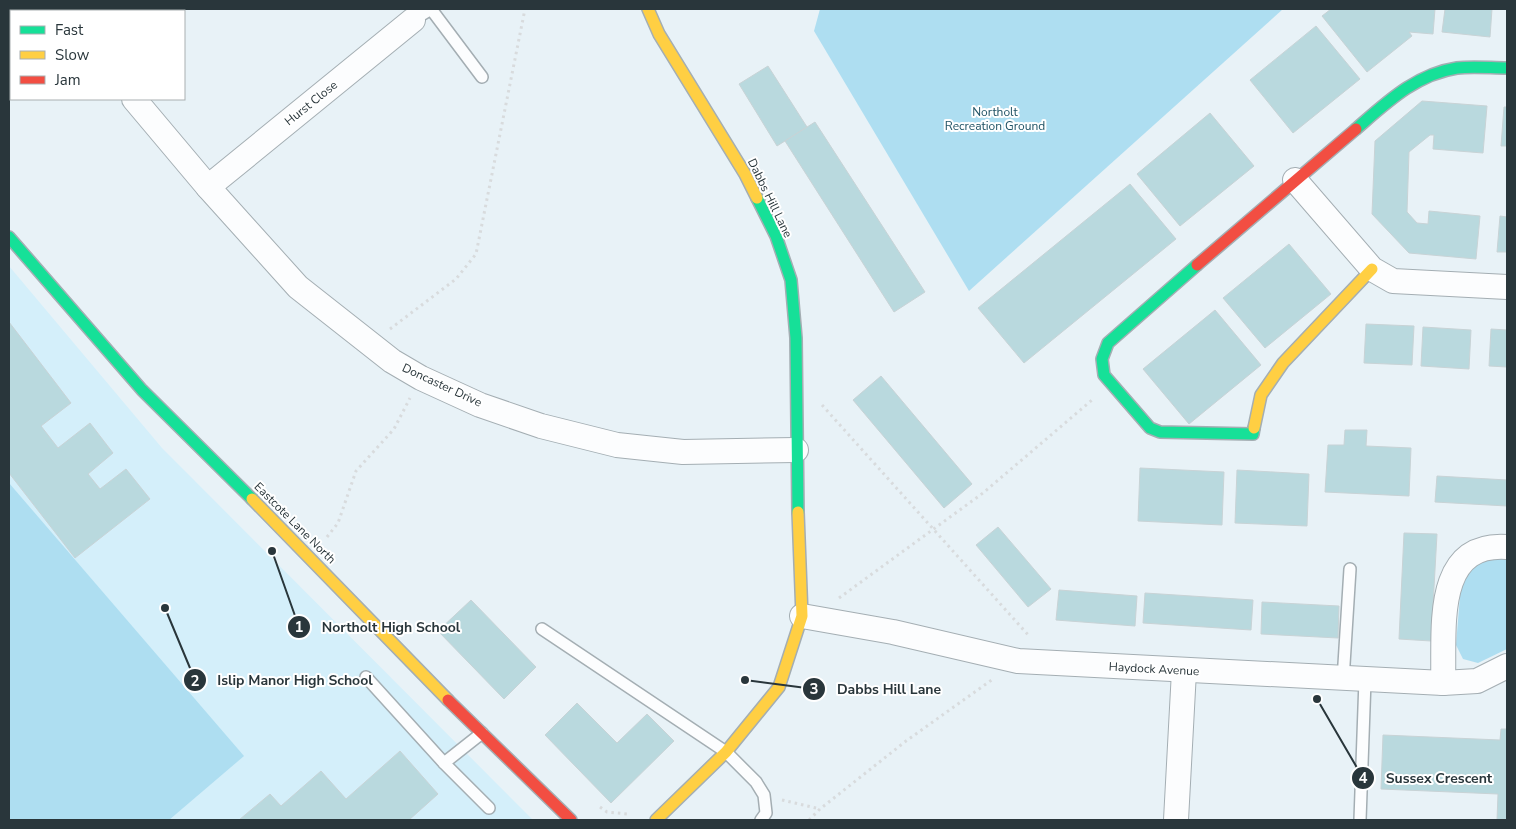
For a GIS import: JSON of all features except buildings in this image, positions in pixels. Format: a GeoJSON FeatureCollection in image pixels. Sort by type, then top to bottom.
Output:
{"type":"FeatureCollection","features":[{"type":"Feature","properties":{"kind":"street","name":"Dabbs Hill Lane"},"geometry":{"type":"LineString","coordinates":[[648,9],[659,34],[745,174],[776,236],[790,280],[796,338],[796,450],[802,616],[779,687],[726,752],[656,820]]}},
{"type":"Feature","properties":{"kind":"street","name":"Hurst Close"},"geometry":{"type":"LineString","coordinates":[[208,187],[413,20]]}},
{"type":"Feature","properties":{"kind":"street"},"geometry":{"type":"LineString","coordinates":[[1372,269],[1283,363],[1261,396],[1252,434],[1160,432],[1150,428],[1104,375],[1102,359],[1108,342],[1396,95],[1424,77],[1457,68],[1506,68]]}},
{"type":"Feature","properties":{"kind":"street","name":"Doncaster Drive"},"geometry":{"type":"LineString","coordinates":[[135,100],[208,187],[298,287],[369,344],[392,361],[421,378],[480,404],[541,426],[617,444],[683,452],[796,450]]}},
{"type":"Feature","properties":{"kind":"street"},"geometry":{"type":"LineString","coordinates":[[1295,180],[1372,269],[1393,280],[1498,286]]}},
{"type":"Feature","properties":{"kind":"street","name":"Eastcote Lane North"},"geometry":{"type":"LineString","coordinates":[[9,237],[142,390],[312,558],[482,733],[571,820]]}},
{"type":"Feature","properties":{"kind":"street"},"geometry":{"type":"LineString","coordinates":[[1443,683],[1447,596],[1453,572],[1470,554],[1490,546],[1507,547]]}},
{"type":"Feature","properties":{"kind":"street","name":"Haydock Avenue"},"geometry":{"type":"LineString","coordinates":[[802,616],[876,629],[1024,662],[1443,683],[1477,682],[1507,666]]}},
{"type":"Feature","properties":{"kind":"street"},"geometry":{"type":"LineString","coordinates":[[1176,820],[1184,671]]}},
{"type":"Feature","properties":{"kind":"lane"},"geometry":{"type":"LineString","coordinates":[[413,20],[431,10],[482,77]]}},
{"type":"Feature","properties":{"kind":"lane"},"geometry":{"type":"LineString","coordinates":[[1350,569],[1360,820]]}},
{"type":"Feature","properties":{"kind":"lane"},"geometry":{"type":"LineString","coordinates":[[542,629],[726,752],[756,782],[764,795],[766,812],[762,820]]}},
{"type":"Feature","properties":{"kind":"lane"},"geometry":{"type":"LineString","coordinates":[[366,677],[444,763],[489,808]]}},
{"type":"Feature","properties":{"kind":"lane"},"geometry":{"type":"LineString","coordinates":[[444,763],[482,733]]}},
{"type":"Feature","properties":{"kind":"path"},"geometry":{"type":"LineString","coordinates":[[369,344],[456,279],[476,254],[525,9]]}},
{"type":"Feature","properties":{"kind":"path"},"geometry":{"type":"LineString","coordinates":[[312,558],[338,523],[356,471],[394,429],[421,378]]}},
{"type":"Feature","properties":{"kind":"path"},"geometry":{"type":"LineString","coordinates":[[834,602],[982,493],[1111,383]]}},
{"type":"Feature","properties":{"kind":"path"},"geometry":{"type":"LineString","coordinates":[[795,390],[808,389],[1031,639],[1024,662],[906,741],[820,809],[809,820]]}},
{"type":"Feature","properties":{"kind":"path"},"geometry":{"type":"LineString","coordinates":[[764,795],[820,809]]}},
{"type":"Feature","properties":{"kind":"path"},"geometry":{"type":"LineString","coordinates":[[600,807],[607,812],[627,814]]}},
{"type":"Feature","properties":{"kind":"shaded area"},"geometry":{"type":"Polygon","coordinates":[[[9,266],[162,448],[533,820],[9,820],[9,266]]]}},
{"type":"Feature","properties":{"kind":"green space","name":"Northolt Recreation Ground"},"geometry":{"type":"Polygon","coordinates":[[[820,9],[1283,9],[969,291],[814,31],[820,9]]]}},
{"type":"Feature","properties":{"kind":"green space"},"geometry":{"type":"Polygon","coordinates":[[[9,483],[244,756],[169,820],[9,820],[9,483]]]}},
{"type":"Feature","properties":{"kind":"green space"},"geometry":{"type":"Polygon","coordinates":[[[1495,554],[1507,555],[1507,649],[1478,663],[1463,659],[1456,645],[1461,583],[1473,565],[1495,554]]]}},
{"type":"Feature","properties":{"kind":"traffic: fast"},"geometry":{"type":"LineString","coordinates":[[1356,129],[1402,91],[1428,76],[1457,68],[1507,68]]}},
{"type":"Feature","properties":{"kind":"traffic: fast"},"geometry":{"type":"LineString","coordinates":[[757,198],[776,236],[791,280],[796,338],[798,512]]}},
{"type":"Feature","properties":{"kind":"traffic: fast"},"geometry":{"type":"LineString","coordinates":[[9,237],[142,390],[252,499]]}},
{"type":"Feature","properties":{"kind":"traffic: fast"},"geometry":{"type":"LineString","coordinates":[[1197,265],[1108,343],[1102,359],[1104,375],[1150,428],[1160,432],[1253,434],[1254,428]]}},
{"type":"Feature","properties":{"kind":"traffic: slow"},"geometry":{"type":"LineString","coordinates":[[648,9],[659,34],[745,174],[757,198]]}},
{"type":"Feature","properties":{"kind":"traffic: slow"},"geometry":{"type":"LineString","coordinates":[[1254,428],[1261,395],[1283,363],[1372,269]]}},
{"type":"Feature","properties":{"kind":"traffic: slow"},"geometry":{"type":"LineString","coordinates":[[252,499],[448,700]]}},
{"type":"Feature","properties":{"kind":"traffic: slow"},"geometry":{"type":"LineString","coordinates":[[656,820],[726,752],[779,687],[802,616],[798,512]]}},
{"type":"Feature","properties":{"kind":"traffic: jam"},"geometry":{"type":"LineString","coordinates":[[1197,265],[1356,129]]}},
{"type":"Feature","properties":{"kind":"traffic: jam"},"geometry":{"type":"LineString","coordinates":[[448,700],[571,820]]}},
{"type":"Feature","properties":{"kind":"place","name":"Northolt High School"},"geometry":{"type":"Point","coordinates":[272,551]}},
{"type":"Feature","properties":{"kind":"place","name":"Islip Manor High School"},"geometry":{"type":"Point","coordinates":[165,608]}},
{"type":"Feature","properties":{"kind":"place","name":"Dabbs Hill Lane"},"geometry":{"type":"Point","coordinates":[745,680]}},
{"type":"Feature","properties":{"kind":"place","name":"Sussex Crescent"},"geometry":{"type":"Point","coordinates":[1317,699]}}]}
